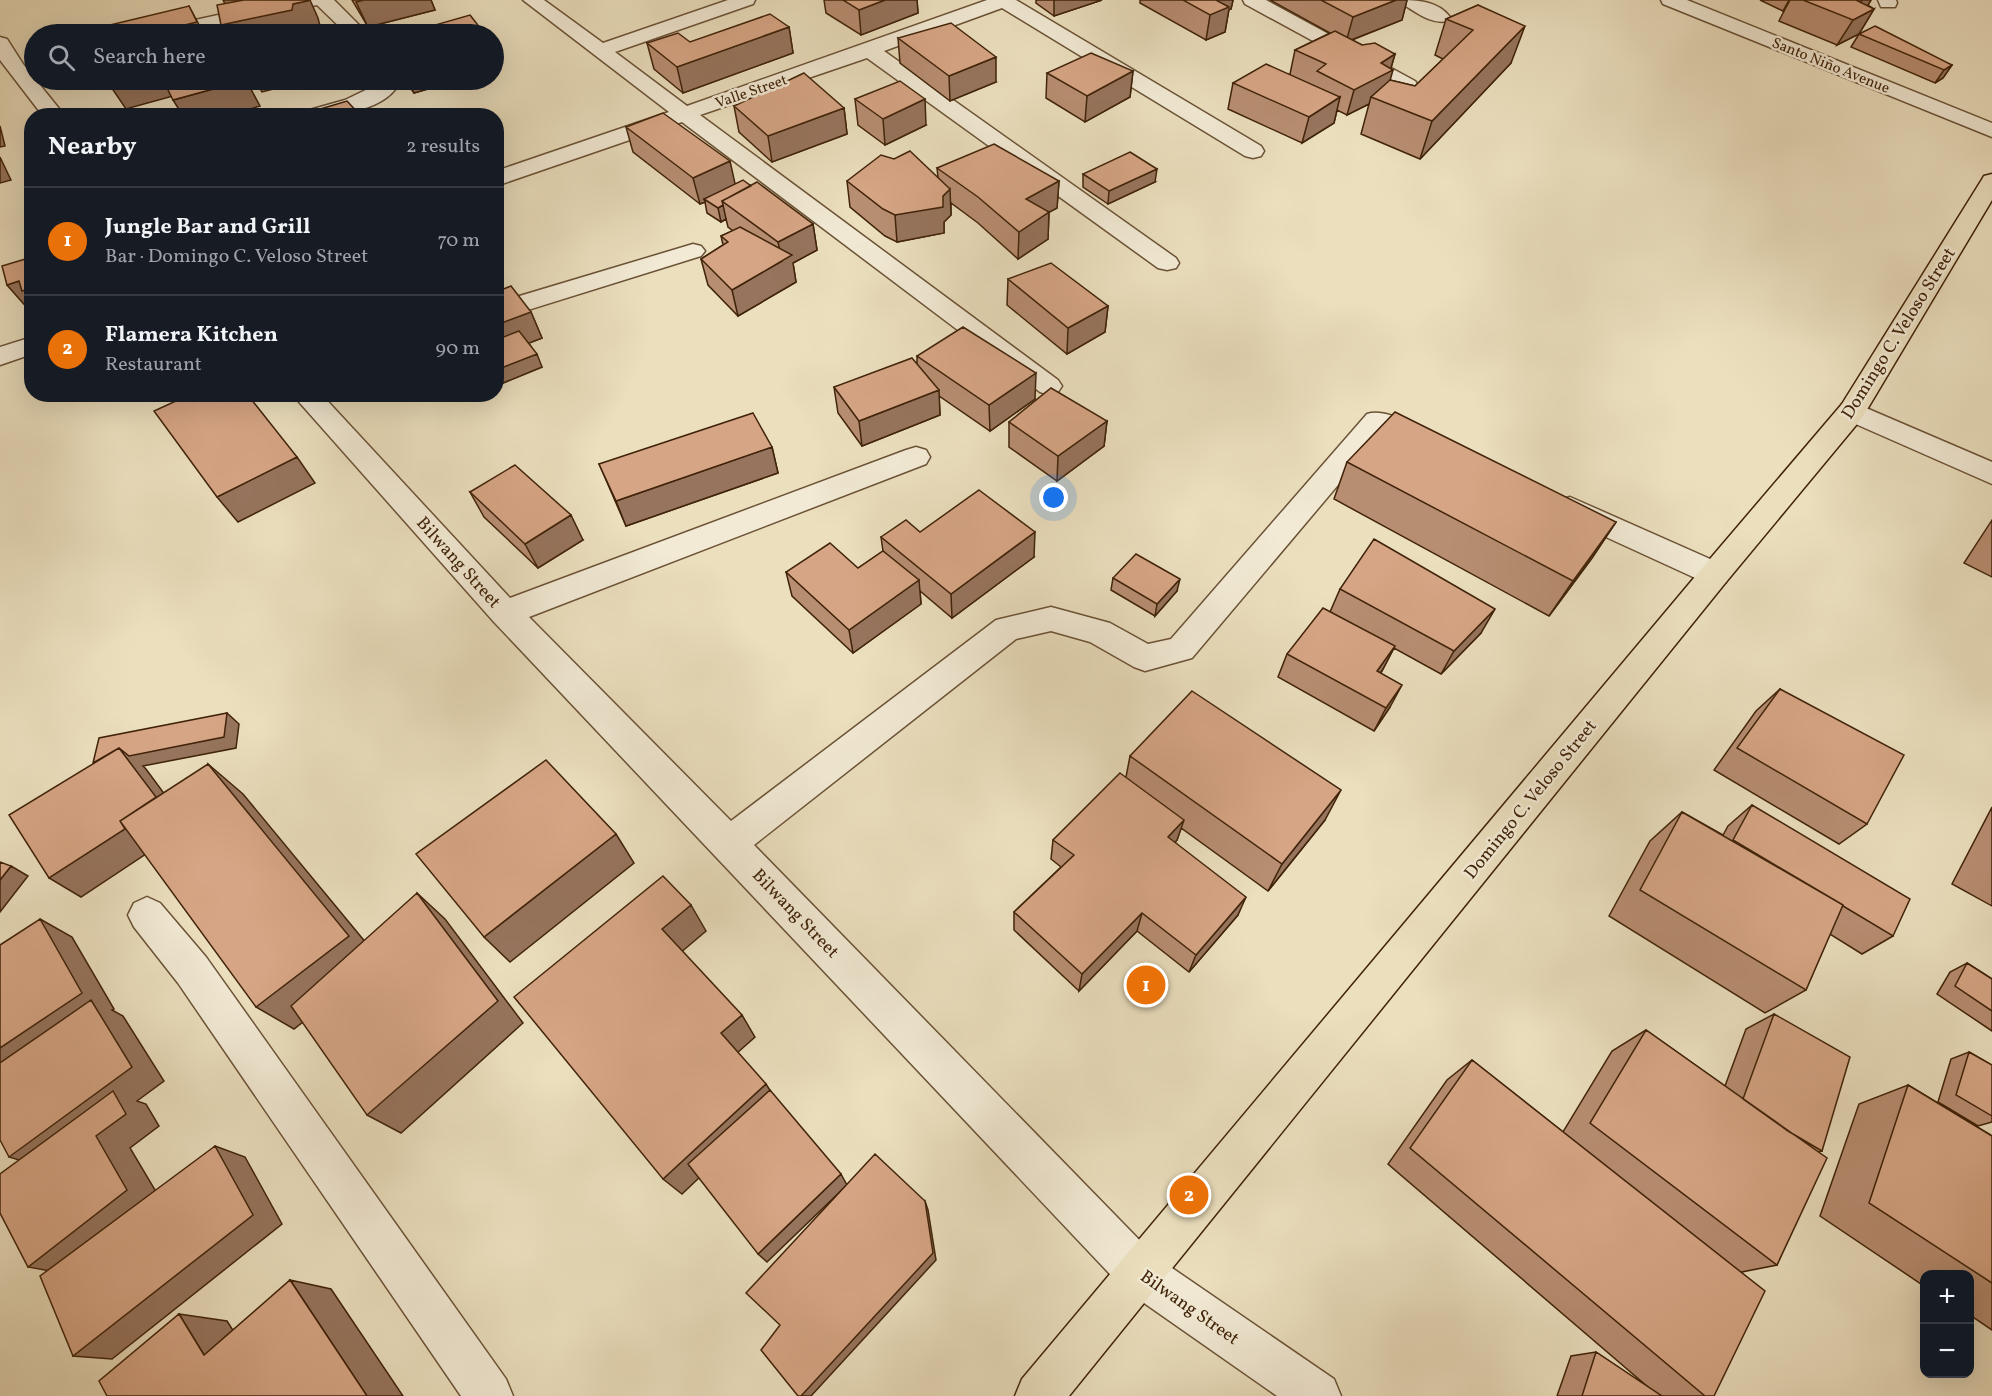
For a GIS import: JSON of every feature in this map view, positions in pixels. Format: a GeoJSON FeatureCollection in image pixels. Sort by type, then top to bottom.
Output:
{"type":"FeatureCollection","features":[{"type":"Feature","properties":{"kind":"main road","name":"Domingo C. Veloso Street"},"geometry":{"type":"LineString","coordinates":[[1039,1396],[1715,574],[1852,411],[1992,181]]}},
{"type":"Feature","properties":{"kind":"street"},"geometry":{"type":"LineString","coordinates":[[204,24],[313,0]]}},
{"type":"Feature","properties":{"kind":"street"},"geometry":{"type":"LineString","coordinates":[[323,0],[348,24]]}},
{"type":"Feature","properties":{"kind":"street"},"geometry":{"type":"LineString","coordinates":[[532,0],[1049,386]]}},
{"type":"Feature","properties":{"kind":"street"},"geometry":{"type":"LineString","coordinates":[[600,51],[746,0]]}},
{"type":"Feature","properties":{"kind":"street"},"geometry":{"type":"LineString","coordinates":[[1252,0],[1408,85]]}},
{"type":"Feature","properties":{"kind":"street"},"geometry":{"type":"LineString","coordinates":[[1408,0],[1440,17]]}},
{"type":"Feature","properties":{"kind":"street","name":"Santo Niño Avenue"},"geometry":{"type":"LineString","coordinates":[[1670,0],[1992,131]]}},
{"type":"Feature","properties":{"kind":"street"},"geometry":{"type":"LineString","coordinates":[[991,2],[1252,151]]}},
{"type":"Feature","properties":{"kind":"street","name":"Valle Street"},"geometry":{"type":"LineString","coordinates":[[504,177],[869,50],[991,2]]}},
{"type":"Feature","properties":{"kind":"street"},"geometry":{"type":"LineString","coordinates":[[0,42],[14,67],[24,79]]}},
{"type":"Feature","properties":{"kind":"street"},"geometry":{"type":"LineString","coordinates":[[869,50],[1167,263]]}},
{"type":"Feature","properties":{"kind":"street"},"geometry":{"type":"LineString","coordinates":[[14,67],[24,64]]}},
{"type":"Feature","properties":{"kind":"street"},"geometry":{"type":"LineString","coordinates":[[33,90],[48,108]]}},
{"type":"Feature","properties":{"kind":"street"},"geometry":{"type":"LineString","coordinates":[[342,108],[359,103],[383,90]]}},
{"type":"Feature","properties":{"kind":"street"},"geometry":{"type":"LineString","coordinates":[[504,310],[693,251]]}},
{"type":"Feature","properties":{"kind":"street"},"geometry":{"type":"LineString","coordinates":[[0,356],[24,348]]}},
{"type":"Feature","properties":{"kind":"street","name":"Bilwang Street"},"geometry":{"type":"LineString","coordinates":[[312,402],[505,613],[729,843],[1140,1273],[1317,1396]]}},
{"type":"Feature","properties":{"kind":"street"},"geometry":{"type":"LineString","coordinates":[[1852,411],[1992,474]]}},
{"type":"Feature","properties":{"kind":"street"},"geometry":{"type":"LineString","coordinates":[[729,843],[1007,629],[1051,619],[1099,632],[1145,658],[1181,649],[1377,421],[1453,455]]}},
{"type":"Feature","properties":{"kind":"street"},"geometry":{"type":"LineString","coordinates":[[505,613],[916,457]]}},
{"type":"Feature","properties":{"kind":"street"},"geometry":{"type":"LineString","coordinates":[[1540,495],[1715,574]]}},
{"type":"Feature","properties":{"kind":"street"},"geometry":{"type":"LineString","coordinates":[[147,915],[192,970],[489,1396]]}},
{"type":"Feature","properties":{"kind":"building"},"geometry":{"type":"Polygon","coordinates":[[[244,0],[308,0],[293,4],[292,10],[226,24],[221,24],[217,5],[244,0]]]}},
{"type":"Feature","properties":{"kind":"building"},"geometry":{"type":"Polygon","coordinates":[[[843,0],[885,0],[859,10],[843,0]]]}},
{"type":"Feature","properties":{"kind":"building"},"geometry":{"type":"Polygon","coordinates":[[[1183,0],[1216,0],[1229,7],[1210,15],[1183,0]]]}},
{"type":"Feature","properties":{"kind":"building"},"geometry":{"type":"Polygon","coordinates":[[[1321,0],[1396,0],[1353,17],[1321,0]]]}},
{"type":"Feature","properties":{"kind":"building"},"geometry":{"type":"Polygon","coordinates":[[[1803,0],[1856,0],[1874,9],[1853,20],[1803,0]]]}},
{"type":"Feature","properties":{"kind":"building"},"geometry":{"type":"Polygon","coordinates":[[[1478,5],[1525,26],[1432,121],[1371,97],[1390,80],[1415,86],[1473,30],[1446,19],[1478,5]]]}},
{"type":"Feature","properties":{"kind":"building"},"geometry":{"type":"Polygon","coordinates":[[[189,6],[197,22],[189,24],[114,24],[189,6]]]}},
{"type":"Feature","properties":{"kind":"building"},"geometry":{"type":"Polygon","coordinates":[[[770,14],[789,27],[677,67],[647,43],[678,33],[690,42],[770,14]]]}},
{"type":"Feature","properties":{"kind":"building"},"geometry":{"type":"Polygon","coordinates":[[[470,15],[477,24],[438,24],[470,15]]]}},
{"type":"Feature","properties":{"kind":"building"},"geometry":{"type":"Polygon","coordinates":[[[951,23],[996,57],[949,76],[898,38],[951,23]]]}},
{"type":"Feature","properties":{"kind":"building"},"geometry":{"type":"Polygon","coordinates":[[[1875,26],[1952,65],[1944,70],[1859,34],[1875,26]]]}},
{"type":"Feature","properties":{"kind":"building"},"geometry":{"type":"Polygon","coordinates":[[[1335,31],[1362,45],[1375,43],[1395,54],[1381,63],[1393,70],[1354,90],[1317,71],[1326,64],[1295,50],[1335,31]]]}},
{"type":"Feature","properties":{"kind":"building"},"geometry":{"type":"Polygon","coordinates":[[[1091,53],[1133,71],[1087,96],[1047,73],[1091,53]]]}},
{"type":"Feature","properties":{"kind":"building"},"geometry":{"type":"Polygon","coordinates":[[[1266,64],[1340,97],[1309,117],[1233,83],[1266,64]]]}},
{"type":"Feature","properties":{"kind":"building"},"geometry":{"type":"Polygon","coordinates":[[[804,73],[844,108],[768,136],[734,106],[804,73]]]}},
{"type":"Feature","properties":{"kind":"building"},"geometry":{"type":"Polygon","coordinates":[[[900,81],[925,99],[883,119],[855,99],[900,81]]]}},
{"type":"Feature","properties":{"kind":"building"},"geometry":{"type":"Polygon","coordinates":[[[168,90],[210,90],[173,100],[168,90]]]}},
{"type":"Feature","properties":{"kind":"building"},"geometry":{"type":"Polygon","coordinates":[[[347,101],[354,108],[324,108],[347,101]]]}},
{"type":"Feature","properties":{"kind":"building"},"geometry":{"type":"Polygon","coordinates":[[[663,113],[730,161],[693,178],[626,127],[663,113]]]}},
{"type":"Feature","properties":{"kind":"building"},"geometry":{"type":"Polygon","coordinates":[[[994,144],[1059,181],[1026,199],[1049,212],[1019,232],[978,197],[937,168],[994,144]]]}},
{"type":"Feature","properties":{"kind":"building"},"geometry":{"type":"Polygon","coordinates":[[[910,151],[950,189],[943,196],[943,207],[895,215],[883,209],[847,181],[881,155],[894,159],[910,151]]]}},
{"type":"Feature","properties":{"kind":"building"},"geometry":{"type":"Polygon","coordinates":[[[1130,152],[1157,169],[1109,191],[1083,174],[1130,152]]]}},
{"type":"Feature","properties":{"kind":"building"},"geometry":{"type":"Polygon","coordinates":[[[743,180],[751,186],[722,201],[723,205],[718,208],[704,199],[743,180]]]}},
{"type":"Feature","properties":{"kind":"building"},"geometry":{"type":"Polygon","coordinates":[[[757,182],[813,224],[778,242],[722,201],[757,182]]]}},
{"type":"Feature","properties":{"kind":"building"},"geometry":{"type":"Polygon","coordinates":[[[740,227],[792,255],[732,290],[701,259],[728,242],[721,236],[740,227]]]}},
{"type":"Feature","properties":{"kind":"building"},"geometry":{"type":"Polygon","coordinates":[[[24,259],[24,290],[22,291],[19,281],[7,285],[2,266],[24,259]]]}},
{"type":"Feature","properties":{"kind":"building"},"geometry":{"type":"Polygon","coordinates":[[[1051,263],[1108,306],[1068,328],[1008,279],[1051,263]]]}},
{"type":"Feature","properties":{"kind":"building"},"geometry":{"type":"Polygon","coordinates":[[[511,286],[531,312],[504,322],[504,289],[511,286]]]}},
{"type":"Feature","properties":{"kind":"building"},"geometry":{"type":"Polygon","coordinates":[[[963,327],[1036,373],[989,405],[917,356],[963,327]]]}},
{"type":"Feature","properties":{"kind":"building"},"geometry":{"type":"Polygon","coordinates":[[[519,331],[537,354],[504,367],[504,337],[519,331]]]}},
{"type":"Feature","properties":{"kind":"building"},"geometry":{"type":"Polygon","coordinates":[[[912,358],[939,390],[859,421],[834,387],[912,358]]]}},
{"type":"Feature","properties":{"kind":"building"},"geometry":{"type":"Polygon","coordinates":[[[1051,388],[1107,421],[1058,456],[1009,422],[1051,388]]]}},
{"type":"Feature","properties":{"kind":"building"},"geometry":{"type":"Polygon","coordinates":[[[174,402],[253,402],[297,457],[217,497],[154,411],[174,402]]]}},
{"type":"Feature","properties":{"kind":"building"},"geometry":{"type":"Polygon","coordinates":[[[1395,412],[1616,522],[1573,581],[1347,462],[1395,412]]]}},
{"type":"Feature","properties":{"kind":"building"},"geometry":{"type":"Polygon","coordinates":[[[753,413],[772,447],[616,501],[599,464],[753,413]]]}},
{"type":"Feature","properties":{"kind":"building"},"geometry":{"type":"Polygon","coordinates":[[[515,465],[571,515],[525,544],[470,492],[515,465]]]}},
{"type":"Feature","properties":{"kind":"building"},"geometry":{"type":"Polygon","coordinates":[[[979,490],[1035,532],[951,594],[881,537],[906,520],[920,532],[979,490]]]}},
{"type":"Feature","properties":{"kind":"building"},"geometry":{"type":"Polygon","coordinates":[[[1374,539],[1495,609],[1454,651],[1340,589],[1374,539]]]}},
{"type":"Feature","properties":{"kind":"building"},"geometry":{"type":"Polygon","coordinates":[[[830,543],[858,568],[883,551],[919,580],[849,630],[786,572],[830,543]]]}},
{"type":"Feature","properties":{"kind":"building"},"geometry":{"type":"Polygon","coordinates":[[[1136,554],[1180,579],[1157,604],[1113,578],[1136,554]]]}},
{"type":"Feature","properties":{"kind":"building"},"geometry":{"type":"Polygon","coordinates":[[[1323,608],[1395,646],[1377,671],[1402,685],[1386,708],[1287,654],[1323,608]]]}},
{"type":"Feature","properties":{"kind":"building"},"geometry":{"type":"Polygon","coordinates":[[[1780,689],[1904,755],[1867,824],[1737,748],[1780,689]]]}},
{"type":"Feature","properties":{"kind":"building"},"geometry":{"type":"Polygon","coordinates":[[[1192,691],[1341,790],[1282,864],[1130,756],[1192,691]]]}},
{"type":"Feature","properties":{"kind":"building"},"geometry":{"type":"Polygon","coordinates":[[[227,713],[224,737],[129,756],[119,748],[93,763],[99,738],[227,713]]]}},
{"type":"Feature","properties":{"kind":"building"},"geometry":{"type":"Polygon","coordinates":[[[119,748],[156,797],[120,821],[125,829],[49,878],[9,815],[119,748]]]}},
{"type":"Feature","properties":{"kind":"building"},"geometry":{"type":"Polygon","coordinates":[[[546,760],[616,834],[484,937],[416,854],[546,760]]]}},
{"type":"Feature","properties":{"kind":"building"},"geometry":{"type":"Polygon","coordinates":[[[208,764],[349,936],[256,1007],[120,821],[208,764]]]}},
{"type":"Feature","properties":{"kind":"building"},"geometry":{"type":"Polygon","coordinates":[[[1120,773],[1184,820],[1168,837],[1246,897],[1196,955],[1142,913],[1082,974],[1014,912],[1074,855],[1053,840],[1120,773]]]}},
{"type":"Feature","properties":{"kind":"building"},"geometry":{"type":"Polygon","coordinates":[[[1752,805],[1910,899],[1893,936],[1733,840],[1752,805]]]}},
{"type":"Feature","properties":{"kind":"building"},"geometry":{"type":"Polygon","coordinates":[[[1682,812],[1843,905],[1806,990],[1640,890],[1682,812]]]}},
{"type":"Feature","properties":{"kind":"building"},"geometry":{"type":"Polygon","coordinates":[[[0,862],[11,866],[0,880],[0,862]]]}},
{"type":"Feature","properties":{"kind":"building"},"geometry":{"type":"Polygon","coordinates":[[[663,876],[691,905],[662,929],[742,1015],[721,1033],[766,1084],[663,1179],[514,997],[663,876]]]}},
{"type":"Feature","properties":{"kind":"building"},"geometry":{"type":"Polygon","coordinates":[[[417,893],[498,1001],[367,1115],[291,1006],[417,893]]]}},
{"type":"Feature","properties":{"kind":"building"},"geometry":{"type":"Polygon","coordinates":[[[40,919],[82,993],[0,1048],[0,945],[40,919]]]}},
{"type":"Feature","properties":{"kind":"building"},"geometry":{"type":"Polygon","coordinates":[[[1967,963],[1992,979],[1992,1011],[1955,986],[1967,963]]]}},
{"type":"Feature","properties":{"kind":"building"},"geometry":{"type":"Polygon","coordinates":[[[91,1000],[132,1067],[9,1157],[0,1140],[0,1063],[91,1000]]]}},
{"type":"Feature","properties":{"kind":"building"},"geometry":{"type":"Polygon","coordinates":[[[1774,1014],[1850,1057],[1822,1151],[1788,1131],[1743,1099],[1774,1014]]]}},
{"type":"Feature","properties":{"kind":"building"},"geometry":{"type":"Polygon","coordinates":[[[1646,1030],[1827,1158],[1777,1265],[1590,1123],[1646,1030]]]}},
{"type":"Feature","properties":{"kind":"building"},"geometry":{"type":"Polygon","coordinates":[[[1969,1052],[1992,1065],[1992,1116],[1956,1095],[1969,1052]]]}},
{"type":"Feature","properties":{"kind":"building"},"geometry":{"type":"Polygon","coordinates":[[[1472,1060],[1765,1291],[1714,1396],[1705,1396],[1410,1148],[1472,1060]]]}},
{"type":"Feature","properties":{"kind":"building"},"geometry":{"type":"Polygon","coordinates":[[[1908,1085],[1992,1136],[1992,1283],[1974,1270],[1869,1203],[1908,1085]]]}},
{"type":"Feature","properties":{"kind":"building"},"geometry":{"type":"Polygon","coordinates":[[[770,1090],[841,1174],[758,1254],[688,1164],[770,1090]]]}},
{"type":"Feature","properties":{"kind":"building"},"geometry":{"type":"Polygon","coordinates":[[[113,1091],[126,1114],[96,1136],[127,1190],[28,1267],[0,1213],[0,1174],[113,1091]]]}},
{"type":"Feature","properties":{"kind":"building"},"geometry":{"type":"Polygon","coordinates":[[[215,1146],[253,1215],[73,1356],[40,1276],[215,1146]]]}},
{"type":"Feature","properties":{"kind":"building"},"geometry":{"type":"Polygon","coordinates":[[[875,1154],[925,1201],[933,1253],[801,1396],[798,1396],[761,1350],[780,1325],[746,1293],[875,1154]]]}},
{"type":"Feature","properties":{"kind":"building"},"geometry":{"type":"Polygon","coordinates":[[[290,1280],[367,1396],[107,1396],[99,1381],[179,1314],[204,1355],[290,1280]]]}},
{"type":"Feature","properties":{"kind":"building"},"geometry":{"type":"Polygon","coordinates":[[[1596,1352],[1662,1396],[1582,1396],[1596,1352]]]}},
{"type":"Feature","properties":{"kind":"place","name":"Jungle Bar and Grill"},"geometry":{"type":"Point","coordinates":[1146,985]}},
{"type":"Feature","properties":{"kind":"place","name":"Flamera Kitchen"},"geometry":{"type":"Point","coordinates":[1189,1195]}}]}
